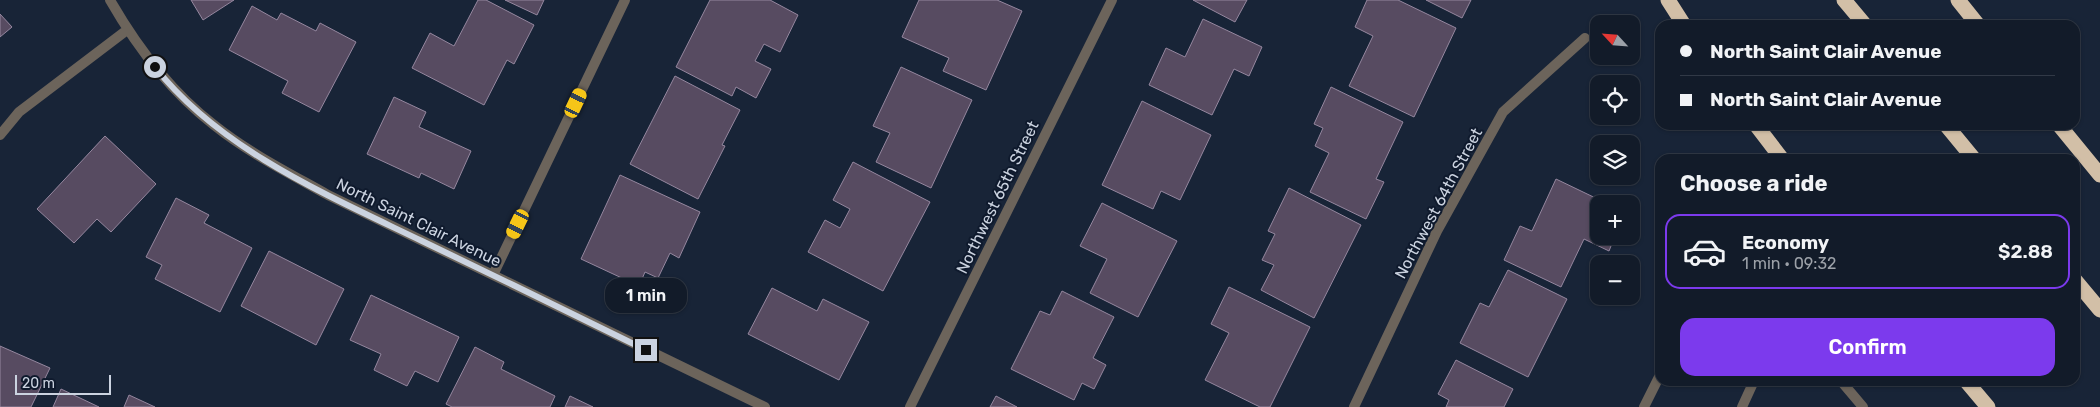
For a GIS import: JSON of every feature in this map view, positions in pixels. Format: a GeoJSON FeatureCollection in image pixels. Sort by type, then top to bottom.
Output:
{"type":"FeatureCollection","features":[{"type":"Feature","properties":{"kind":"highway"},"geometry":{"type":"LineString","coordinates":[[1668,0],[1681,20]]}},
{"type":"Feature","properties":{"kind":"highway"},"geometry":{"type":"LineString","coordinates":[[1844,0],[1861,20]]}},
{"type":"Feature","properties":{"kind":"highway"},"geometry":{"type":"LineString","coordinates":[[1958,0],[1974,20]]}},
{"type":"Feature","properties":{"kind":"highway"},"geometry":{"type":"LineString","coordinates":[[1760,130],[1778,154]]}},
{"type":"Feature","properties":{"kind":"highway"},"geometry":{"type":"LineString","coordinates":[[1950,130],[1970,154]]}},
{"type":"Feature","properties":{"kind":"highway"},"geometry":{"type":"LineString","coordinates":[[2063,130],[2100,175]]}},
{"type":"Feature","properties":{"kind":"highway"},"geometry":{"type":"LineString","coordinates":[[2080,286],[2100,310]]}},
{"type":"Feature","properties":{"kind":"highway"},"geometry":{"type":"LineString","coordinates":[[1970,386],[1988,407]]}},
{"type":"Feature","properties":{"kind":"street","name":"North Saint Clair Avenue"},"geometry":{"type":"LineString","coordinates":[[110,0],[127,30],[165,79],[214,125],[253,152],[328,195],[765,407]]}},
{"type":"Feature","properties":{"kind":"street"},"geometry":{"type":"LineString","coordinates":[[493,276],[625,0]]}},
{"type":"Feature","properties":{"kind":"street","name":"Northwest 65th Street"},"geometry":{"type":"LineString","coordinates":[[910,407],[1112,0]]}},
{"type":"Feature","properties":{"kind":"street"},"geometry":{"type":"LineString","coordinates":[[0,135],[19,112],[127,30]]}},
{"type":"Feature","properties":{"kind":"street","name":"Northwest 64th Street"},"geometry":{"type":"LineString","coordinates":[[1354,407],[1437,231],[1503,112],[1585,38]]}},
{"type":"Feature","properties":{"kind":"street"},"geometry":{"type":"LineString","coordinates":[[1644,407],[1655,385]]}},
{"type":"Feature","properties":{"kind":"street"},"geometry":{"type":"LineString","coordinates":[[1742,407],[1752,386]]}},
{"type":"Feature","properties":{"kind":"street"},"geometry":{"type":"LineString","coordinates":[[1845,386],[1863,407]]}},
{"type":"Feature","properties":{"kind":"building"},"geometry":{"type":"Polygon","coordinates":[[[191,0],[234,0],[203,20],[191,0]]]}},
{"type":"Feature","properties":{"kind":"building"},"geometry":{"type":"Polygon","coordinates":[[[478,0],[486,0],[534,25],[514,64],[507,60],[484,105],[412,68],[430,33],[454,46],[478,0]]]}},
{"type":"Feature","properties":{"kind":"building"},"geometry":{"type":"Polygon","coordinates":[[[505,0],[544,0],[537,15],[505,0]]]}},
{"type":"Feature","properties":{"kind":"building"},"geometry":{"type":"Polygon","coordinates":[[[710,0],[770,0],[798,15],[780,52],[764,44],[755,61],[771,69],[756,98],[736,87],[732,96],[676,67],[710,0]]]}},
{"type":"Feature","properties":{"kind":"building"},"geometry":{"type":"Polygon","coordinates":[[[919,0],[997,0],[1022,11],[986,90],[943,71],[949,58],[902,37],[919,0]]]}},
{"type":"Feature","properties":{"kind":"building"},"geometry":{"type":"Polygon","coordinates":[[[1193,0],[1247,0],[1235,22],[1193,0]]]}},
{"type":"Feature","properties":{"kind":"building"},"geometry":{"type":"Polygon","coordinates":[[[1367,0],[1398,0],[1456,28],[1414,117],[1349,86],[1373,36],[1355,27],[1367,0]]]}},
{"type":"Feature","properties":{"kind":"building"},"geometry":{"type":"Polygon","coordinates":[[[1426,0],[1471,0],[1462,18],[1426,0]]]}},
{"type":"Feature","properties":{"kind":"building"},"geometry":{"type":"Polygon","coordinates":[[[252,6],[277,20],[281,13],[316,31],[320,23],[356,42],[319,112],[282,93],[288,81],[229,50],[252,6]]]}},
{"type":"Feature","properties":{"kind":"building"},"geometry":{"type":"Polygon","coordinates":[[[0,14],[12,27],[0,37],[0,14]]]}},
{"type":"Feature","properties":{"kind":"building"},"geometry":{"type":"Polygon","coordinates":[[[1203,19],[1262,47],[1249,76],[1234,69],[1212,115],[1149,85],[1166,48],[1185,57],[1203,19]]]}},
{"type":"Feature","properties":{"kind":"building"},"geometry":{"type":"Polygon","coordinates":[[[901,67],[972,100],[931,188],[876,162],[890,133],[873,126],[901,67]]]}},
{"type":"Feature","properties":{"kind":"building"},"geometry":{"type":"Polygon","coordinates":[[[675,76],[740,110],[722,145],[725,146],[698,199],[630,164],[675,76]]]}},
{"type":"Feature","properties":{"kind":"building"},"geometry":{"type":"Polygon","coordinates":[[[1331,87],[1403,122],[1376,179],[1384,182],[1366,219],[1310,192],[1329,153],[1315,146],[1323,128],[1314,124],[1331,87]]]}},
{"type":"Feature","properties":{"kind":"building"},"geometry":{"type":"Polygon","coordinates":[[[394,97],[426,112],[419,127],[471,151],[454,189],[421,173],[419,178],[367,154],[394,97]]]}},
{"type":"Feature","properties":{"kind":"building"},"geometry":{"type":"Polygon","coordinates":[[[1142,101],[1211,135],[1180,200],[1161,191],[1153,209],[1102,185],[1142,101]]]}},
{"type":"Feature","properties":{"kind":"building"},"geometry":{"type":"Polygon","coordinates":[[[105,136],[156,184],[111,232],[97,219],[74,243],[37,209],[105,136]]]}},
{"type":"Feature","properties":{"kind":"building"},"geometry":{"type":"Polygon","coordinates":[[[853,162],[930,202],[883,291],[808,252],[825,220],[840,228],[850,209],[833,200],[853,162]]]}},
{"type":"Feature","properties":{"kind":"building"},"geometry":{"type":"Polygon","coordinates":[[[620,175],[700,212],[679,258],[670,253],[658,278],[645,272],[639,286],[581,259],[620,175]]]}},
{"type":"Feature","properties":{"kind":"building"},"geometry":{"type":"Polygon","coordinates":[[[1556,179],[1590,195],[1590,242],[1584,239],[1561,287],[1504,260],[1520,226],[1532,231],[1556,179]]]}},
{"type":"Feature","properties":{"kind":"building"},"geometry":{"type":"Polygon","coordinates":[[[1289,188],[1361,225],[1314,318],[1261,290],[1274,265],[1262,260],[1275,234],[1268,231],[1289,188]]]}},
{"type":"Feature","properties":{"kind":"building"},"geometry":{"type":"Polygon","coordinates":[[[176,198],[209,215],[204,223],[252,248],[220,312],[155,279],[162,265],[146,257],[176,198]]]}},
{"type":"Feature","properties":{"kind":"building"},"geometry":{"type":"Polygon","coordinates":[[[1102,203],[1177,241],[1138,317],[1090,293],[1107,259],[1080,246],[1102,203]]]}},
{"type":"Feature","properties":{"kind":"building"},"geometry":{"type":"Polygon","coordinates":[[[1596,245],[1611,245],[1609,251],[1596,245]]]}},
{"type":"Feature","properties":{"kind":"building"},"geometry":{"type":"Polygon","coordinates":[[[269,251],[344,289],[316,345],[241,306],[269,251]]]}},
{"type":"Feature","properties":{"kind":"building"},"geometry":{"type":"Polygon","coordinates":[[[1508,270],[1567,299],[1528,377],[1460,343],[1480,303],[1489,307],[1508,270]]]}},
{"type":"Feature","properties":{"kind":"building"},"geometry":{"type":"Polygon","coordinates":[[[1229,287],[1310,327],[1270,407],[1260,407],[1205,380],[1229,333],[1211,324],[1229,287]]]}},
{"type":"Feature","properties":{"kind":"building"},"geometry":{"type":"Polygon","coordinates":[[[772,288],[817,311],[823,299],[869,322],[839,380],[748,334],[772,288]]]}},
{"type":"Feature","properties":{"kind":"building"},"geometry":{"type":"Polygon","coordinates":[[[1062,291],[1114,317],[1093,358],[1106,365],[1094,389],[1082,383],[1074,400],[1011,369],[1040,311],[1050,315],[1062,291]]]}},
{"type":"Feature","properties":{"kind":"building"},"geometry":{"type":"Polygon","coordinates":[[[371,295],[459,337],[438,382],[415,371],[407,386],[374,370],[381,354],[350,340],[371,295]]]}},
{"type":"Feature","properties":{"kind":"building"},"geometry":{"type":"Polygon","coordinates":[[[0,346],[50,368],[31,407],[0,407],[0,346]]]}},
{"type":"Feature","properties":{"kind":"building"},"geometry":{"type":"Polygon","coordinates":[[[475,347],[504,362],[501,369],[555,396],[550,407],[452,407],[446,404],[475,347]]]}},
{"type":"Feature","properties":{"kind":"building"},"geometry":{"type":"Polygon","coordinates":[[[1456,360],[1513,389],[1504,407],[1446,407],[1449,400],[1438,394],[1456,360]]]}},
{"type":"Feature","properties":{"kind":"building"},"geometry":{"type":"Polygon","coordinates":[[[61,389],[99,407],[53,407],[61,389]]]}},
{"type":"Feature","properties":{"kind":"building"},"geometry":{"type":"Polygon","coordinates":[[[129,395],[155,407],[124,407],[129,395]]]}},
{"type":"Feature","properties":{"kind":"building"},"geometry":{"type":"Polygon","coordinates":[[[570,396],[593,407],[565,407],[570,396]]]}},
{"type":"Feature","properties":{"kind":"building"},"geometry":{"type":"Polygon","coordinates":[[[996,396],[1017,407],[990,407],[996,396]]]}},
{"type":"Feature","properties":{"kind":"route"},"geometry":{"type":"LineString","coordinates":[[155,67],[165,79],[214,125],[269,162],[328,195],[646,350]]}}]}
